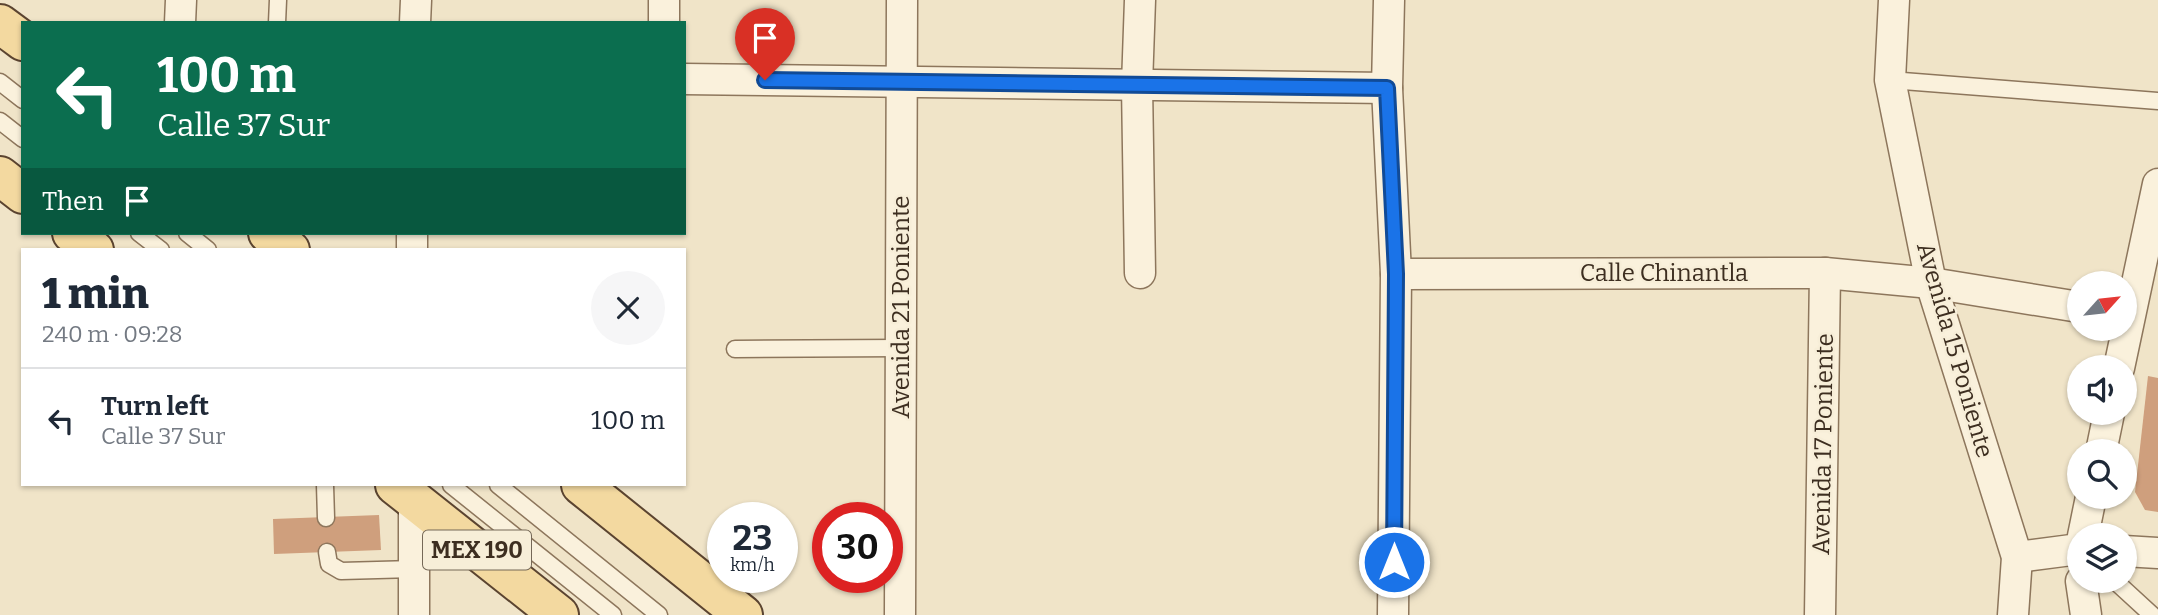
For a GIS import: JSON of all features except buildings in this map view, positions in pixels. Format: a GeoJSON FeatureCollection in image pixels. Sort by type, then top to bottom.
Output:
{"type":"FeatureCollection","features":[{"type":"Feature","properties":{"kind":"main road"},"geometry":{"type":"LineString","coordinates":[[0,24],[21,40]]}},
{"type":"Feature","properties":{"kind":"main road"},"geometry":{"type":"LineString","coordinates":[[0,176],[21,192]]}},
{"type":"Feature","properties":{"kind":"main road"},"geometry":{"type":"LineString","coordinates":[[75,235],[91,248]]}},
{"type":"Feature","properties":{"kind":"main road"},"geometry":{"type":"LineString","coordinates":[[271,235],[287,248]]}},
{"type":"Feature","properties":{"kind":"main road"},"geometry":{"type":"LineString","coordinates":[[582,486],[743,615]]}},
{"type":"Feature","properties":{"kind":"main road","name":"MEX 190"},"geometry":{"type":"LineString","coordinates":[[405,492],[559,615]]}},
{"type":"Feature","properties":{"kind":"street"},"geometry":{"type":"LineString","coordinates":[[180,21],[181,0]]}},
{"type":"Feature","properties":{"kind":"street"},"geometry":{"type":"LineString","coordinates":[[415,21],[416,0]]}},
{"type":"Feature","properties":{"kind":"street"},"geometry":{"type":"LineString","coordinates":[[664,0],[664,21]]}},
{"type":"Feature","properties":{"kind":"street","name":"Avenida 21 Poniente"},"geometry":{"type":"LineString","coordinates":[[900,615],[902,0]]}},
{"type":"Feature","properties":{"kind":"street"},"geometry":{"type":"LineString","coordinates":[[1140,0],[1137,85],[1140,273]]}},
{"type":"Feature","properties":{"kind":"street"},"geometry":{"type":"LineString","coordinates":[[1389,0],[1387,88],[1396,274],[1393,615]]}},
{"type":"Feature","properties":{"kind":"street","name":"Avenida 15 Poniente"},"geometry":{"type":"LineString","coordinates":[[1894,0],[1891,80],[1931,284],[2017,557],[2013,615]]}},
{"type":"Feature","properties":{"kind":"street"},"geometry":{"type":"LineString","coordinates":[[686,79],[1387,88]]}},
{"type":"Feature","properties":{"kind":"street"},"geometry":{"type":"LineString","coordinates":[[2137,280],[2154,221],[2158,184]]}},
{"type":"Feature","properties":{"kind":"street","name":"Calle Chinantla"},"geometry":{"type":"LineString","coordinates":[[1396,274],[1825,273],[1931,284],[2067,305]]}},
{"type":"Feature","properties":{"kind":"street","name":"Avenida 17 Poniente"},"geometry":{"type":"LineString","coordinates":[[1820,615],[1825,273]]}},
{"type":"Feature","properties":{"kind":"street"},"geometry":{"type":"LineString","coordinates":[[405,492],[414,569],[414,615]]}},
{"type":"Feature","properties":{"kind":"street"},"geometry":{"type":"LineString","coordinates":[[2017,557],[2067,550]]}},
{"type":"Feature","properties":{"kind":"street"},"geometry":{"type":"LineString","coordinates":[[2137,552],[2158,553]]}},
{"type":"Feature","properties":{"kind":"street"},"geometry":{"type":"LineString","coordinates":[[2083,593],[2086,615]]}},
{"type":"Feature","properties":{"kind":"lane"},"geometry":{"type":"LineString","coordinates":[[277,21],[278,0]]}},
{"type":"Feature","properties":{"kind":"lane"},"geometry":{"type":"LineString","coordinates":[[1891,80],[2158,101]]}},
{"type":"Feature","properties":{"kind":"lane"},"geometry":{"type":"LineString","coordinates":[[0,82],[21,98]]}},
{"type":"Feature","properties":{"kind":"lane"},"geometry":{"type":"LineString","coordinates":[[0,121],[21,137]]}},
{"type":"Feature","properties":{"kind":"lane"},"geometry":{"type":"LineString","coordinates":[[142,235],[158,248]]}},
{"type":"Feature","properties":{"kind":"lane"},"geometry":{"type":"LineString","coordinates":[[189,235],[206,248]]}},
{"type":"Feature","properties":{"kind":"lane"},"geometry":{"type":"LineString","coordinates":[[736,349],[901,348]]}},
{"type":"Feature","properties":{"kind":"lane"},"geometry":{"type":"LineString","coordinates":[[325,486],[326,518]]}},
{"type":"Feature","properties":{"kind":"lane"},"geometry":{"type":"LineString","coordinates":[[453,486],[613,615]]}},
{"type":"Feature","properties":{"kind":"lane"},"geometry":{"type":"LineString","coordinates":[[499,486],[659,615]]}},
{"type":"Feature","properties":{"kind":"lane"},"geometry":{"type":"LineString","coordinates":[[327,552],[329,564],[341,571],[414,569]]}},
{"type":"Feature","properties":{"kind":"lane"},"geometry":{"type":"LineString","coordinates":[[2128,593],[2152,615]]}},
{"type":"Feature","properties":{"kind":"route"},"geometry":{"type":"LineString","coordinates":[[765,80],[1387,88],[1396,274],[1394,562]]}}]}
